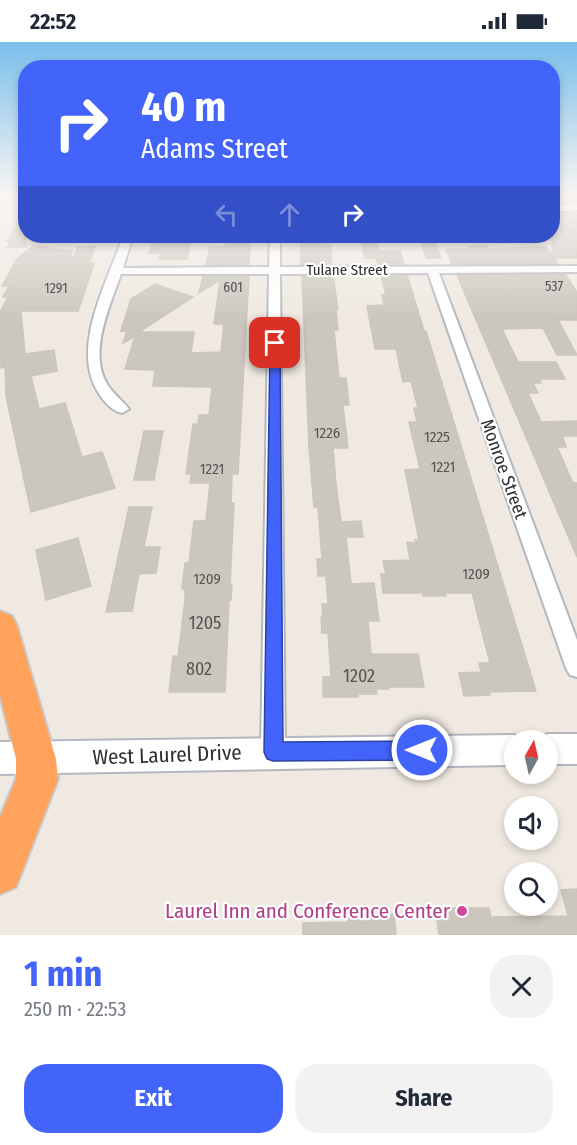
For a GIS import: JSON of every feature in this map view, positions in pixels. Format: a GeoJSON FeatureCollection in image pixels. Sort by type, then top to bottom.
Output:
{"type":"FeatureCollection","features":[{"type":"Feature","properties":{"kind":"highway"},"geometry":{"type":"LineString","coordinates":[[0,626],[18,758],[37,779],[0,871]]}},
{"type":"Feature","properties":{"kind":"main road"},"geometry":{"type":"LineString","coordinates":[[558,749],[577,749]]}},
{"type":"Feature","properties":{"kind":"main road","name":"West Laurel Drive"},"geometry":{"type":"LineString","coordinates":[[18,758],[273,752],[504,750]]}},
{"type":"Feature","properties":{"kind":"street"},"geometry":{"type":"LineString","coordinates":[[122,409],[103,392],[93,358],[95,333],[126,243]]}},
{"type":"Feature","properties":{"kind":"street"},"geometry":{"type":"LineString","coordinates":[[273,752],[275,243]]}},
{"type":"Feature","properties":{"kind":"street","name":"Tulane Street"},"geometry":{"type":"LineString","coordinates":[[117,272],[577,269]]}},
{"type":"Feature","properties":{"kind":"street","name":"Monroe Street"},"geometry":{"type":"LineString","coordinates":[[432,270],[577,668]]}},
{"type":"Feature","properties":{"kind":"building"},"geometry":{"type":"Polygon","coordinates":[[[10,236],[18,236],[18,243],[26,243],[26,247],[7,247],[11,241],[7,241],[10,236]]]}},
{"type":"Feature","properties":{"kind":"building"},"geometry":{"type":"Polygon","coordinates":[[[560,236],[577,236],[577,258],[554,258],[558,264],[452,264],[446,249],[470,249],[468,246],[487,245],[488,249],[546,247],[552,256],[552,243],[560,243],[560,236]]]}},
{"type":"Feature","properties":{"kind":"building"},"geometry":{"type":"Polygon","coordinates":[[[152,243],[190,243],[187,259],[159,259],[161,253],[149,253],[152,243]]]}},
{"type":"Feature","properties":{"kind":"building"},"geometry":{"type":"Polygon","coordinates":[[[251,243],[249,265],[206,265],[210,247],[225,247],[225,244],[251,243]]]}},
{"type":"Feature","properties":{"kind":"building"},"geometry":{"type":"Polygon","coordinates":[[[301,243],[331,245],[331,265],[301,265],[301,243]]]}},
{"type":"Feature","properties":{"kind":"building"},"geometry":{"type":"Polygon","coordinates":[[[361,243],[377,243],[379,251],[400,251],[404,264],[378,264],[376,258],[365,258],[361,243]]]}},
{"type":"Feature","properties":{"kind":"building"},"geometry":{"type":"Polygon","coordinates":[[[421,243],[435,243],[441,258],[426,258],[421,243]]]}},
{"type":"Feature","properties":{"kind":"building"},"geometry":{"type":"Polygon","coordinates":[[[33,246],[72,251],[71,257],[74,257],[78,247],[96,246],[90,260],[83,260],[94,264],[78,311],[21,311],[25,354],[54,350],[57,371],[31,376],[39,409],[65,403],[82,457],[102,452],[115,488],[31,512],[6,396],[5,367],[1,368],[0,312],[8,297],[3,297],[9,286],[2,286],[17,259],[33,246]]]}},
{"type":"Feature","properties":{"kind":"building"},"geometry":{"type":"Polygon","coordinates":[[[565,274],[577,292],[577,320],[558,320],[577,355],[557,355],[543,328],[502,329],[518,362],[556,362],[565,379],[540,379],[541,383],[533,383],[538,393],[528,393],[541,422],[577,421],[577,436],[562,436],[566,447],[557,447],[573,483],[577,483],[577,557],[457,275],[565,274]]]}},
{"type":"Feature","properties":{"kind":"building"},"geometry":{"type":"Polygon","coordinates":[[[407,275],[536,691],[489,692],[490,695],[464,696],[459,673],[481,672],[479,663],[490,663],[472,593],[423,596],[423,593],[383,593],[381,574],[386,574],[383,561],[410,560],[407,542],[416,543],[415,540],[419,540],[405,470],[420,469],[409,422],[417,422],[414,408],[418,408],[411,381],[403,382],[396,349],[375,349],[367,306],[384,305],[382,295],[386,295],[381,276],[407,275]]]}},
{"type":"Feature","properties":{"kind":"building"},"geometry":{"type":"Polygon","coordinates":[[[203,276],[249,276],[238,474],[232,474],[231,503],[234,503],[230,584],[232,584],[231,600],[229,600],[225,692],[169,692],[173,656],[178,656],[185,600],[185,589],[182,589],[185,563],[189,563],[194,521],[206,521],[210,483],[190,483],[191,474],[186,474],[193,424],[198,424],[199,415],[209,415],[212,387],[153,386],[155,370],[125,369],[135,336],[123,343],[127,331],[121,331],[131,299],[155,284],[193,297],[139,332],[194,332],[191,353],[221,352],[224,324],[214,324],[220,280],[199,293],[203,276]]]}},
{"type":"Feature","properties":{"kind":"building"},"geometry":{"type":"Polygon","coordinates":[[[302,276],[333,276],[338,309],[336,311],[338,330],[334,330],[339,378],[346,378],[349,405],[343,405],[348,448],[333,448],[336,485],[341,522],[361,521],[363,537],[346,537],[351,584],[374,583],[379,621],[368,621],[371,654],[418,654],[424,687],[389,687],[389,689],[376,689],[377,694],[358,694],[358,697],[323,697],[323,677],[331,677],[328,633],[322,633],[321,617],[323,617],[322,604],[328,604],[326,576],[318,576],[317,559],[322,559],[318,507],[314,507],[309,447],[302,276]]]}},
{"type":"Feature","properties":{"kind":"building"},"geometry":{"type":"Polygon","coordinates":[[[144,431],[163,431],[154,480],[134,480],[144,431]]]}},
{"type":"Feature","properties":{"kind":"building"},"geometry":{"type":"Polygon","coordinates":[[[129,507],[152,507],[144,547],[160,547],[156,573],[139,574],[132,611],[106,612],[129,507]]]}},
{"type":"Feature","properties":{"kind":"building"},"geometry":{"type":"Polygon","coordinates":[[[78,538],[91,586],[46,600],[36,550],[78,538]]]}},
{"type":"Feature","properties":{"kind":"building","name":"Laurel Inn and Conference Center"},"geometry":{"type":"Polygon","coordinates":[[[577,889],[577,935],[439,935],[435,908],[489,908],[491,917],[568,916],[561,890],[577,889]]]}},
{"type":"Feature","properties":{"kind":"building"},"geometry":{"type":"Polygon","coordinates":[[[394,914],[396,935],[303,935],[303,923],[348,922],[348,915],[394,914]]]}},
{"type":"Feature","properties":{"kind":"place","name":"Laurel Inn and Conference Center"},"geometry":{"type":"Point","coordinates":[462,911]}},
{"type":"Feature","properties":{"kind":"route"},"geometry":{"type":"LineString","coordinates":[[275,343],[273,752],[422,750]]}}]}
